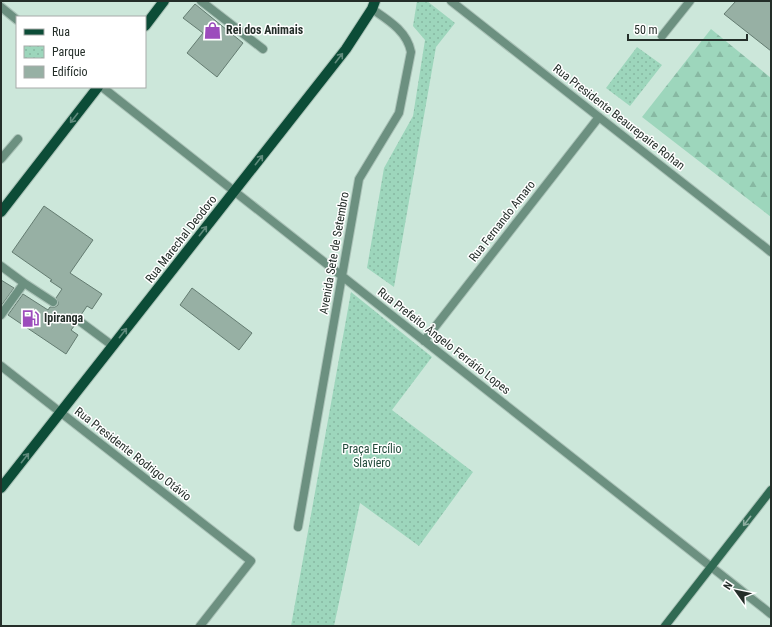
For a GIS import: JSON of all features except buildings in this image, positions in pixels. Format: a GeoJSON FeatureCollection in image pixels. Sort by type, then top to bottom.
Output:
{"type":"FeatureCollection","features":[{"type":"Feature","properties":{"kind":"main road"},"geometry":{"type":"LineString","coordinates":[[146,25],[164,1]]}},
{"type":"Feature","properties":{"kind":"main road","name":"Rua Marechal Deodoro"},"geometry":{"type":"LineString","coordinates":[[1,488],[346,50],[373,5]]}},
{"type":"Feature","properties":{"kind":"main road"},"geometry":{"type":"LineString","coordinates":[[1,212],[97,88]]}},
{"type":"Feature","properties":{"kind":"street"},"geometry":{"type":"LineString","coordinates":[[201,1],[263,49]]}},
{"type":"Feature","properties":{"kind":"street","name":"Rua Presidente Beaurepaire Rohan"},"geometry":{"type":"LineString","coordinates":[[451,1],[771,252]]}},
{"type":"Feature","properties":{"kind":"street"},"geometry":{"type":"LineString","coordinates":[[662,36],[690,1]]}},
{"type":"Feature","properties":{"kind":"street","name":"Avenida Sete de Setembro"},"geometry":{"type":"LineString","coordinates":[[298,527],[359,179],[399,113],[410,52],[409,43],[396,26],[373,5]]}},
{"type":"Feature","properties":{"kind":"street"},"geometry":{"type":"LineString","coordinates":[[1,7],[16,19]]}},
{"type":"Feature","properties":{"kind":"street","name":"Rua Prefeito Ângelo Ferrário Lopes"},"geometry":{"type":"LineString","coordinates":[[103,88],[771,614]]}},
{"type":"Feature","properties":{"kind":"street","name":"Rua Fernando Amaro"},"geometry":{"type":"LineString","coordinates":[[424,340],[599,117]]}},
{"type":"Feature","properties":{"kind":"street"},"geometry":{"type":"LineString","coordinates":[[1,159],[18,139]]}},
{"type":"Feature","properties":{"kind":"street"},"geometry":{"type":"LineString","coordinates":[[1,266],[53,302]]}},
{"type":"Feature","properties":{"kind":"street"},"geometry":{"type":"LineString","coordinates":[[1,315],[24,283]]}},
{"type":"Feature","properties":{"kind":"street"},"geometry":{"type":"LineString","coordinates":[[78,320],[113,346]]}},
{"type":"Feature","properties":{"kind":"street","name":"Rua Presidente Rodrigo Otávio"},"geometry":{"type":"LineString","coordinates":[[1,366],[251,561],[200,626]]}},
{"type":"Feature","properties":{"kind":"street"},"geometry":{"type":"LineString","coordinates":[[665,626],[771,490]]}},
{"type":"Feature","properties":{"kind":"green space"},"geometry":{"type":"Polygon","coordinates":[[[417,1],[427,1],[455,23],[436,47],[394,287],[367,268],[384,168],[413,116],[425,40],[413,26],[417,1]]]}},
{"type":"Feature","properties":{"kind":"green space"},"geometry":{"type":"Polygon","coordinates":[[[711,29],[771,78],[771,217],[642,117],[711,29]]]}},
{"type":"Feature","properties":{"kind":"green space"},"geometry":{"type":"Polygon","coordinates":[[[637,47],[662,65],[630,106],[606,88],[637,47]]]}},
{"type":"Feature","properties":{"kind":"green space","name":"Praça Ercílio Slaviero"},"geometry":{"type":"Polygon","coordinates":[[[351,292],[432,357],[392,410],[473,472],[419,546],[360,503],[334,626],[291,626],[351,292]]]}},
{"type":"Feature","properties":{"kind":"place","name":"Rei dos Animais"},"geometry":{"type":"Point","coordinates":[213,30]}},
{"type":"Feature","properties":{"kind":"place","name":"Ipiranga"},"geometry":{"type":"Point","coordinates":[31,318]}}]}
